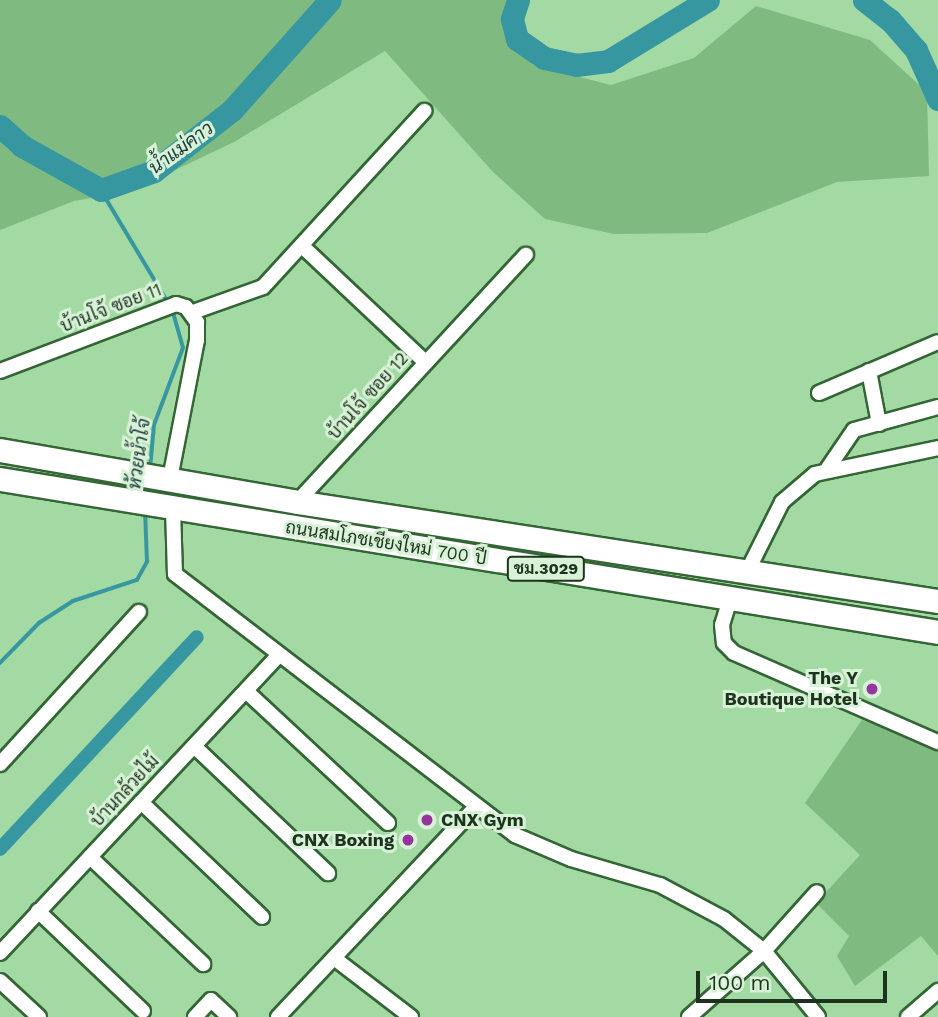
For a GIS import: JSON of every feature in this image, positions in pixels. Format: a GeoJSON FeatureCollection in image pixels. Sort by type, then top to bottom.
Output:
{"type":"FeatureCollection","features":[{"type":"Feature","properties":{"kind":"main road","name":"ถนนสมโภชเชียงใหม่ 700 ปี"},"geometry":{"type":"LineString","coordinates":[[0,450],[297,502],[938,601]]}},
{"type":"Feature","properties":{"kind":"main road","name":"ถนนสมโภชเชียงใหม่ 700 ปี"},"geometry":{"type":"LineString","coordinates":[[0,479],[938,632]]}},
{"type":"Feature","properties":{"kind":"street"},"geometry":{"type":"LineString","coordinates":[[165,478],[197,340],[193,312],[263,287],[424,111]]}},
{"type":"Feature","properties":{"kind":"street"},"geometry":{"type":"LineString","coordinates":[[302,246],[425,362]]}},
{"type":"Feature","properties":{"kind":"street","name":"บ้านโจ้ ซอย 12"},"geometry":{"type":"LineString","coordinates":[[297,502],[526,255]]}},
{"type":"Feature","properties":{"kind":"street","name":"บ้านโจ้ ซอย 11"},"geometry":{"type":"LineString","coordinates":[[0,371],[169,307],[193,312]]}},
{"type":"Feature","properties":{"kind":"street"},"geometry":{"type":"LineString","coordinates":[[819,393],[938,342]]}},
{"type":"Feature","properties":{"kind":"street"},"geometry":{"type":"LineString","coordinates":[[869,371],[878,424]]}},
{"type":"Feature","properties":{"kind":"street"},"geometry":{"type":"LineString","coordinates":[[828,468],[854,430],[938,407]]}},
{"type":"Feature","properties":{"kind":"street"},"geometry":{"type":"LineString","coordinates":[[748,570],[782,502],[795,488],[828,468],[938,448]]}},
{"type":"Feature","properties":{"kind":"street"},"geometry":{"type":"LineString","coordinates":[[163,507],[175,574],[279,655],[515,835],[571,859],[660,885],[724,919],[764,951],[818,1017]]}},
{"type":"Feature","properties":{"kind":"street"},"geometry":{"type":"LineString","coordinates":[[730,599],[722,625],[723,643],[734,653],[938,742]]}},
{"type":"Feature","properties":{"kind":"street"},"geometry":{"type":"LineString","coordinates":[[0,764],[139,612]]}},
{"type":"Feature","properties":{"kind":"street","name":"บ้านกล้วยไม้"},"geometry":{"type":"LineString","coordinates":[[1,951],[279,655]]}},
{"type":"Feature","properties":{"kind":"street"},"geometry":{"type":"LineString","coordinates":[[246,691],[388,823]]}},
{"type":"Feature","properties":{"kind":"street"},"geometry":{"type":"LineString","coordinates":[[194,746],[328,873]]}},
{"type":"Feature","properties":{"kind":"street"},"geometry":{"type":"LineString","coordinates":[[142,802],[262,917]]}},
{"type":"Feature","properties":{"kind":"street"},"geometry":{"type":"LineString","coordinates":[[278,1017],[476,807]]}},
{"type":"Feature","properties":{"kind":"street"},"geometry":{"type":"LineString","coordinates":[[90,857],[203,964]]}},
{"type":"Feature","properties":{"kind":"street"},"geometry":{"type":"LineString","coordinates":[[689,1017],[764,951],[817,892]]}},
{"type":"Feature","properties":{"kind":"street"},"geometry":{"type":"LineString","coordinates":[[38,911],[143,1011]]}},
{"type":"Feature","properties":{"kind":"street"},"geometry":{"type":"LineString","coordinates":[[334,958],[411,1017]]}},
{"type":"Feature","properties":{"kind":"street"},"geometry":{"type":"LineString","coordinates":[[0,981],[39,1017]]}},
{"type":"Feature","properties":{"kind":"street"},"geometry":{"type":"LineString","coordinates":[[908,1017],[938,991]]}},
{"type":"Feature","properties":{"kind":"street"},"geometry":{"type":"LineString","coordinates":[[195,1017],[211,1000],[229,1017]]}},
{"type":"Feature","properties":{"kind":"green space"},"geometry":{"type":"Polygon","coordinates":[[[0,0],[511,0],[505,34],[533,65],[611,85],[694,58],[756,6],[870,40],[927,92],[929,176],[837,182],[707,233],[614,234],[545,219],[493,172],[385,51],[234,142],[131,191],[74,201],[0,230],[0,0]]]}},
{"type":"Feature","properties":{"kind":"green space"},"geometry":{"type":"Polygon","coordinates":[[[862,720],[938,748],[938,956],[921,936],[855,986],[837,956],[849,936],[816,903],[860,855],[805,803],[862,720]]]}},
{"type":"Feature","properties":{"kind":"waterway","name":"น้ำแม่คาว"},"geometry":{"type":"LineString","coordinates":[[0,126],[22,146],[101,190],[154,171],[232,110],[330,0]]}},
{"type":"Feature","properties":{"kind":"waterway","name":"น้ำแม่คาว"},"geometry":{"type":"LineString","coordinates":[[518,0],[512,19],[517,39],[544,58],[576,65],[608,61],[708,0]]}},
{"type":"Feature","properties":{"kind":"waterway","name":"น้ำแม่คาว"},"geometry":{"type":"LineString","coordinates":[[864,0],[890,20],[916,50],[938,99]]}},
{"type":"Feature","properties":{"kind":"waterway","name":"ห้วยน้ำโจ้"},"geometry":{"type":"LineString","coordinates":[[101,190],[168,302]]}},
{"type":"Feature","properties":{"kind":"waterway","name":"ห้วยน้ำโจ้"},"geometry":{"type":"LineString","coordinates":[[150,469],[154,425],[183,348],[172,309]]}},
{"type":"Feature","properties":{"kind":"waterway","name":"ห้วยน้ำโจ้"},"geometry":{"type":"LineString","coordinates":[[0,663],[39,623],[73,601],[137,580],[147,562],[145,511]]}},
{"type":"Feature","properties":{"kind":"waterway"},"geometry":{"type":"LineString","coordinates":[[0,849],[197,637]]}},
{"type":"Feature","properties":{"kind":"place","name":"The Y Boutique Hotel"},"geometry":{"type":"Point","coordinates":[872,689]}},
{"type":"Feature","properties":{"kind":"place","name":"CNX Gym"},"geometry":{"type":"Point","coordinates":[427,820]}},
{"type":"Feature","properties":{"kind":"place","name":"CNX Boxing"},"geometry":{"type":"Point","coordinates":[408,840]}}]}
